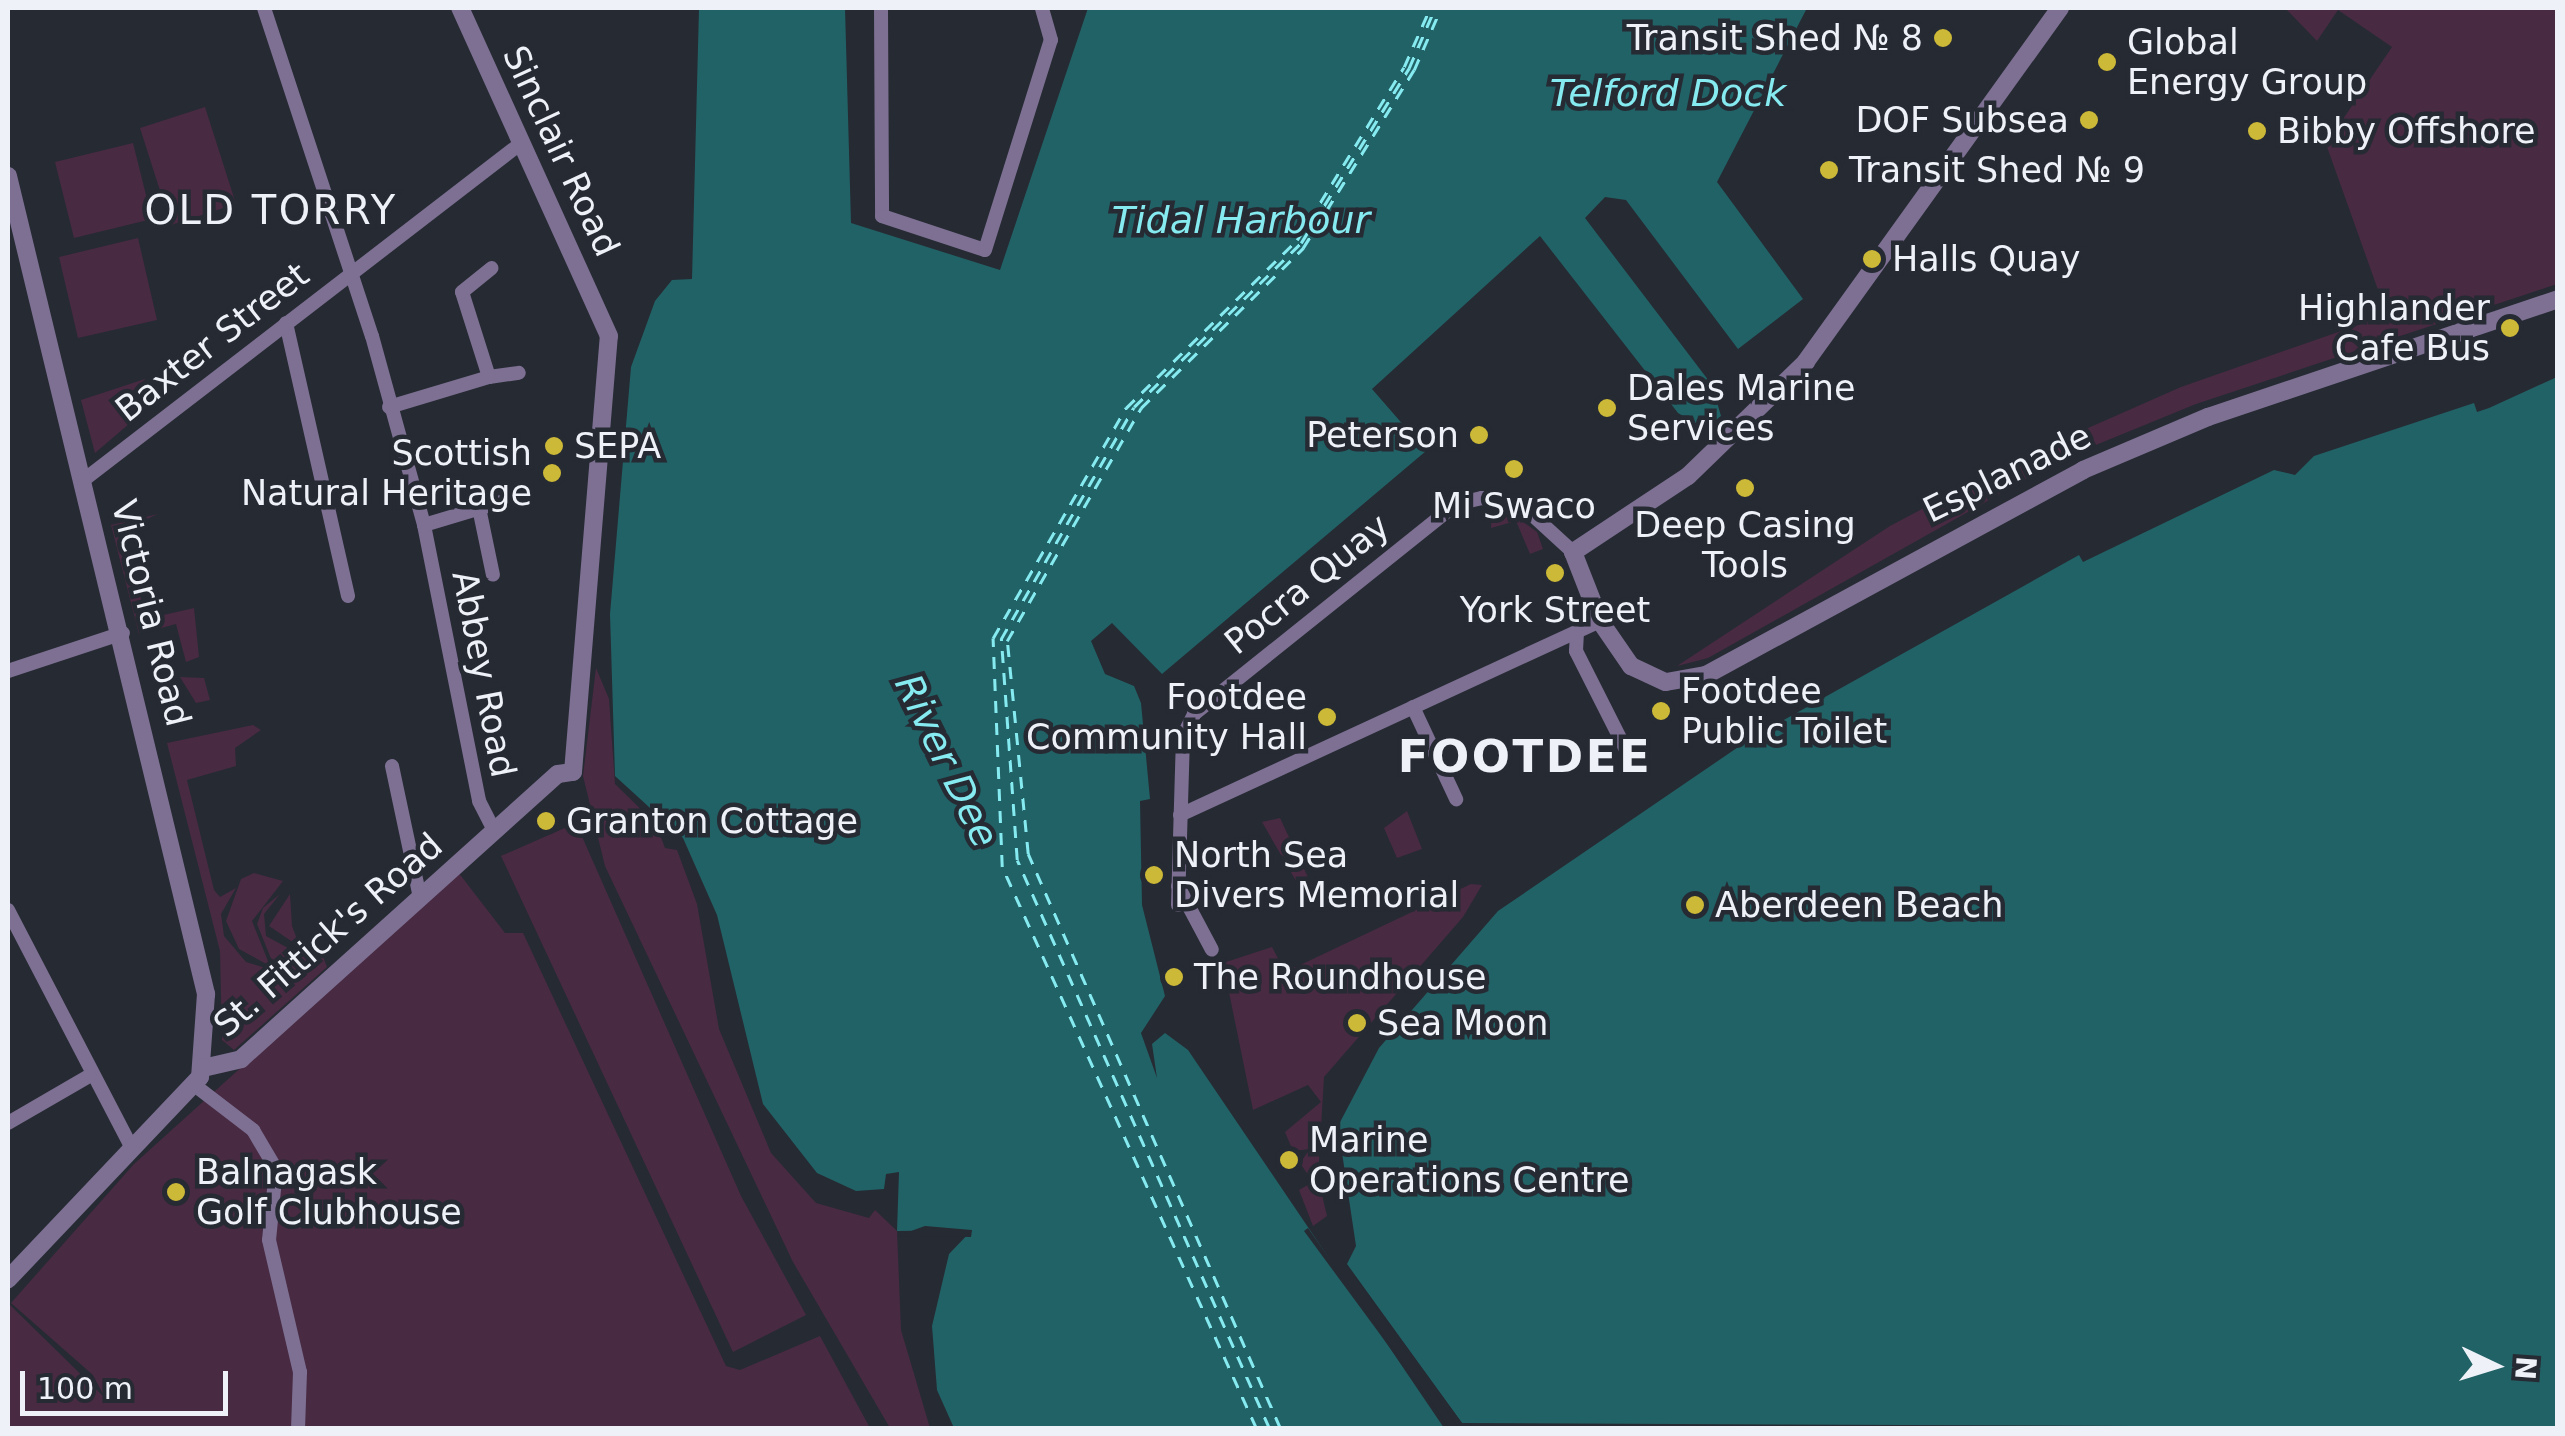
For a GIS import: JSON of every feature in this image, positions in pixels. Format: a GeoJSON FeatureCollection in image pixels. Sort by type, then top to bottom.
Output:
{"type":"FeatureCollection","features":[{"type":"Feature","properties":{"kind":"street","name":"Abbey Road"},"geometry":{"type":"LineString","coordinates":[[264,8],[354,270],[424,525],[479,801],[495,832]]}},
{"type":"Feature","properties":{"kind":"street","name":"Sinclair Road"},"geometry":{"type":"LineString","coordinates":[[460,8],[604,321],[610,352],[573,772]]}},
{"type":"Feature","properties":{"kind":"street"},"geometry":{"type":"LineString","coordinates":[[881,8],[882,216],[985,250],[1051,40],[1042,8]]}},
{"type":"Feature","properties":{"kind":"street"},"geometry":{"type":"LineString","coordinates":[[1573,552],[1688,476],[1806,362],[2060,8]]}},
{"type":"Feature","properties":{"kind":"street","name":"Baxter Street"},"geometry":{"type":"LineString","coordinates":[[84,479],[520,144]]}},
{"type":"Feature","properties":{"kind":"street","name":"Victoria Road"},"geometry":{"type":"LineString","coordinates":[[8,176],[202,949],[198,1076]]}},
{"type":"Feature","properties":{"kind":"street"},"geometry":{"type":"LineString","coordinates":[[489,377],[462,292],[492,268]]}},
{"type":"Feature","properties":{"kind":"street","name":"Esplanade"},"geometry":{"type":"LineString","coordinates":[[1573,552],[1600,621],[1631,666],[1688,682],[2082,470],[2555,299]]}},
{"type":"Feature","properties":{"kind":"street"},"geometry":{"type":"LineString","coordinates":[[286,323],[348,596]]}},
{"type":"Feature","properties":{"kind":"street"},"geometry":{"type":"LineString","coordinates":[[389,407],[489,377],[519,374]]}},
{"type":"Feature","properties":{"kind":"street","name":"Pocra Quay"},"geometry":{"type":"LineString","coordinates":[[1178,905],[1180,815],[1191,718],[1448,509],[1482,498],[1516,506],[1573,552]]}},
{"type":"Feature","properties":{"kind":"street"},"geometry":{"type":"LineString","coordinates":[[424,525],[504,500]]}},
{"type":"Feature","properties":{"kind":"street","name":"Abbey Road"},"geometry":{"type":"LineString","coordinates":[[479,508],[493,575]]}},
{"type":"Feature","properties":{"kind":"street"},"geometry":{"type":"LineString","coordinates":[[1180,815],[1600,621]]}},
{"type":"Feature","properties":{"kind":"street"},"geometry":{"type":"LineString","coordinates":[[1577,632],[1576,651],[1631,760]]}},
{"type":"Feature","properties":{"kind":"street"},"geometry":{"type":"LineString","coordinates":[[8,671],[123,633]]}},
{"type":"Feature","properties":{"kind":"street"},"geometry":{"type":"LineString","coordinates":[[1413,707],[1456,800]]}},
{"type":"Feature","properties":{"kind":"street"},"geometry":{"type":"LineString","coordinates":[[392,766],[420,898]]}},
{"type":"Feature","properties":{"kind":"street","name":"St. Fittick's Road"},"geometry":{"type":"LineString","coordinates":[[8,1278],[198,1076],[241,1059],[558,774],[573,772]]}},
{"type":"Feature","properties":{"kind":"street"},"geometry":{"type":"LineString","coordinates":[[1178,886],[1212,950]]}},
{"type":"Feature","properties":{"kind":"street"},"geometry":{"type":"LineString","coordinates":[[8,910],[89,1076],[130,1144]]}},
{"type":"Feature","properties":{"kind":"street"},"geometry":{"type":"LineString","coordinates":[[8,1123],[89,1076]]}},
{"type":"Feature","properties":{"kind":"street"},"geometry":{"type":"LineString","coordinates":[[198,1076],[253,1130],[276,1169],[269,1240],[300,1372],[298,1428]]}},
{"type":"Feature","properties":{"kind":"shaded area"},"geometry":{"type":"Polygon","coordinates":[[[2285,8],[2557,8],[2557,284],[2196,404],[2064,458],[1708,658],[1677,666],[1890,526],[2009,463],[2181,387],[2387,315],[2326,144],[2392,47],[2338,10],[2317,41],[2285,8]]]}},
{"type":"Feature","properties":{"kind":"shaded area"},"geometry":{"type":"Polygon","coordinates":[[[205,107],[236,204],[171,225],[140,128],[205,107]]]}},
{"type":"Feature","properties":{"kind":"shaded area"},"geometry":{"type":"Polygon","coordinates":[[[133,143],[152,219],[74,238],[55,162],[133,143]]]}},
{"type":"Feature","properties":{"kind":"shaded area"},"geometry":{"type":"Polygon","coordinates":[[[138,238],[157,320],[78,338],[59,257],[138,238]]]}},
{"type":"Feature","properties":{"kind":"shaded area"},"geometry":{"type":"Polygon","coordinates":[[[145,379],[157,400],[95,453],[81,400],[145,379]]]}},
{"type":"Feature","properties":{"kind":"shaded area"},"geometry":{"type":"Polygon","coordinates":[[[1492,513],[1522,521],[1537,532],[1543,549],[1530,554],[1516,521],[1491,528],[1492,513]]]}},
{"type":"Feature","properties":{"kind":"shaded area"},"geometry":{"type":"Polygon","coordinates":[[[158,514],[124,529],[146,619],[194,608],[199,657],[186,662],[176,624],[139,634],[111,525],[158,514]]]}},
{"type":"Feature","properties":{"kind":"shaded area"},"geometry":{"type":"Polygon","coordinates":[[[596,668],[609,699],[615,784],[656,824],[665,848],[677,850],[697,904],[719,1029],[771,1153],[816,1203],[869,1218],[875,1210],[897,1231],[901,1330],[930,1428],[890,1428],[793,1262],[605,866],[583,776],[596,668]]]}},
{"type":"Feature","properties":{"kind":"shaded area"},"geometry":{"type":"Polygon","coordinates":[[[180,677],[204,678],[210,700],[196,703],[180,677]]]}},
{"type":"Feature","properties":{"kind":"shaded area"},"geometry":{"type":"Polygon","coordinates":[[[253,725],[261,730],[235,748],[236,766],[187,780],[214,890],[220,897],[236,888],[221,914],[224,936],[246,962],[276,971],[257,924],[263,908],[280,894],[264,914],[266,936],[297,953],[320,949],[327,967],[234,1050],[222,1040],[220,951],[167,743],[253,725]]]}},
{"type":"Feature","properties":{"kind":"shaded area"},"geometry":{"type":"Polygon","coordinates":[[[1407,811],[1422,849],[1397,858],[1384,828],[1407,811]]]}},
{"type":"Feature","properties":{"kind":"shaded area"},"geometry":{"type":"Polygon","coordinates":[[[1280,818],[1320,903],[1311,907],[1262,822],[1280,818]]]}},
{"type":"Feature","properties":{"kind":"shaded area"},"geometry":{"type":"Polygon","coordinates":[[[576,823],[741,1196],[806,1315],[733,1352],[501,856],[576,823]]]}},
{"type":"Feature","properties":{"kind":"shaded area"},"geometry":{"type":"Polygon","coordinates":[[[458,872],[505,933],[523,933],[726,1366],[740,1370],[820,1336],[870,1428],[8,1428],[10,1305],[105,1398],[93,1375],[11,1303],[134,1164],[458,872]]]}},
{"type":"Feature","properties":{"kind":"shaded area"},"geometry":{"type":"Polygon","coordinates":[[[254,873],[283,881],[252,921],[270,966],[239,949],[226,921],[241,879],[254,873]]]}},
{"type":"Feature","properties":{"kind":"shaded area"},"geometry":{"type":"Polygon","coordinates":[[[1471,884],[1482,885],[1463,917],[1324,1077],[1318,1178],[1327,1216],[1313,1226],[1299,1190],[1313,1182],[1300,1163],[1310,1149],[1293,1151],[1285,1132],[1321,1102],[1308,1085],[1253,1110],[1223,963],[1272,947],[1282,966],[1296,967],[1471,884]]]}},
{"type":"Feature","properties":{"kind":"shaded area"},"geometry":{"type":"Polygon","coordinates":[[[290,894],[292,926],[300,947],[269,926],[290,894]]]}},
{"type":"Feature","properties":{"kind":"water"},"geometry":{"type":"Polygon","coordinates":[[[699,8],[845,8],[851,223],[1000,270],[1088,8],[1807,8],[1717,182],[1803,299],[1738,349],[1626,200],[1605,197],[1585,218],[1712,385],[1721,416],[1705,429],[1678,413],[1540,236],[1372,389],[1426,451],[1162,674],[1112,623],[1091,641],[1105,674],[1134,686],[1141,703],[1150,799],[1140,801],[1142,905],[1165,996],[1141,1033],[1157,1078],[1152,1044],[1165,1033],[1188,1050],[1444,1428],[954,1428],[937,1390],[932,1326],[949,1254],[972,1230],[897,1231],[899,1172],[886,1174],[884,1189],[856,1191],[817,1173],[763,1104],[717,915],[683,838],[615,776],[610,614],[631,367],[655,301],[672,280],[692,279],[699,8]]]}},
{"type":"Feature","properties":{"kind":"water"},"geometry":{"type":"Polygon","coordinates":[[[2557,377],[2557,1428],[1462,1423],[1347,1264],[1356,1246],[1338,1126],[1379,1048],[1498,911],[1750,739],[2079,555],[2083,562],[2274,470],[2295,475],[2314,456],[2474,403],[2477,412],[2557,377]]]}},
{"type":"Feature","properties":{"kind":"pier"},"geometry":{"type":"Polygon","coordinates":[[[925,1226],[972,1230],[971,1237],[897,1236],[925,1226]]]}},
{"type":"Feature","properties":{"kind":"pier"},"geometry":{"type":"Polygon","coordinates":[[[1308,1228],[1448,1426],[1449,1428],[1304,1231],[1308,1228]]]}},
{"type":"Feature","properties":{"kind":"pier"},"geometry":{"type":"Polygon","coordinates":[[[1343,1260],[1462,1423],[1485,1428],[1458,1427],[1343,1260]]]}},
{"type":"Feature","properties":{"kind":"ferry route"},"geometry":{"type":"LineString","coordinates":[[1256,1428],[1002,867],[993,638],[1126,408],[1297,240],[1404,67],[1430,8]]}},
{"type":"Feature","properties":{"kind":"ferry route"},"geometry":{"type":"LineString","coordinates":[[1269,1428],[1017,860],[1001,639],[1134,407],[1301,243],[1409,68],[1435,8]]}},
{"type":"Feature","properties":{"kind":"ferry route"},"geometry":{"type":"LineString","coordinates":[[1280,1428],[1028,854],[1007,641],[1141,408],[1303,248],[1414,70],[1441,8]]}},
{"type":"Feature","properties":{"kind":"place","name":"Transit Shed № 8"},"geometry":{"type":"Point","coordinates":[1943,38]}},
{"type":"Feature","properties":{"kind":"place","name":"Global Energy Group"},"geometry":{"type":"Point","coordinates":[2107,62]}},
{"type":"Feature","properties":{"kind":"place","name":"DOF Subsea"},"geometry":{"type":"Point","coordinates":[2089,120]}},
{"type":"Feature","properties":{"kind":"place","name":"Bibby Offshore"},"geometry":{"type":"Point","coordinates":[2257,131]}},
{"type":"Feature","properties":{"kind":"place","name":"Transit Shed № 9"},"geometry":{"type":"Point","coordinates":[1829,170]}},
{"type":"Feature","properties":{"kind":"place","name":"Halls Quay"},"geometry":{"type":"Point","coordinates":[1872,259]}},
{"type":"Feature","properties":{"kind":"place","name":"Highlander Cafe Bus"},"geometry":{"type":"Point","coordinates":[2510,328]}},
{"type":"Feature","properties":{"kind":"place","name":"Dales Marine Services"},"geometry":{"type":"Point","coordinates":[1607,408]}},
{"type":"Feature","properties":{"kind":"place","name":"Peterson"},"geometry":{"type":"Point","coordinates":[1479,435]}},
{"type":"Feature","properties":{"kind":"place","name":"SEPA"},"geometry":{"type":"Point","coordinates":[554,446]}},
{"type":"Feature","properties":{"kind":"place","name":"Mi Swaco"},"geometry":{"type":"Point","coordinates":[1514,469]}},
{"type":"Feature","properties":{"kind":"place","name":"Scottish Natural Heritage"},"geometry":{"type":"Point","coordinates":[552,473]}},
{"type":"Feature","properties":{"kind":"place","name":"Deep Casing Tools"},"geometry":{"type":"Point","coordinates":[1745,488]}},
{"type":"Feature","properties":{"kind":"place","name":"York Street"},"geometry":{"type":"Point","coordinates":[1555,573]}},
{"type":"Feature","properties":{"kind":"place","name":"Footdee Public Toilet"},"geometry":{"type":"Point","coordinates":[1661,711]}},
{"type":"Feature","properties":{"kind":"place","name":"Footdee Community Hall"},"geometry":{"type":"Point","coordinates":[1327,717]}},
{"type":"Feature","properties":{"kind":"place","name":"Granton Cottage"},"geometry":{"type":"Point","coordinates":[546,821]}},
{"type":"Feature","properties":{"kind":"place","name":"North Sea Divers Memorial"},"geometry":{"type":"Point","coordinates":[1154,875]}},
{"type":"Feature","properties":{"kind":"place","name":"Aberdeen Beach"},"geometry":{"type":"Point","coordinates":[1695,905]}},
{"type":"Feature","properties":{"kind":"place","name":"The Roundhouse"},"geometry":{"type":"Point","coordinates":[1174,977]}},
{"type":"Feature","properties":{"kind":"place","name":"Sea Moon"},"geometry":{"type":"Point","coordinates":[1357,1023]}},
{"type":"Feature","properties":{"kind":"place","name":"Marine Operations Centre"},"geometry":{"type":"Point","coordinates":[1289,1160]}},
{"type":"Feature","properties":{"kind":"place","name":"Balnagask Golf Clubhouse"},"geometry":{"type":"Point","coordinates":[176,1192]}},
{"type":"Feature","properties":{"kind":"district","name":"OLD TORRY"},"geometry":{"type":"Point","coordinates":[271,210]}},
{"type":"Feature","properties":{"kind":"district","name":"FOOTDEE"},"geometry":{"type":"Point","coordinates":[1525,757]}},
{"type":"Feature","properties":{"kind":"water label","name":"Telford Dock"},"geometry":{"type":"Point","coordinates":[1668,94]}},
{"type":"Feature","properties":{"kind":"water label","name":"Tidal Harbour"},"geometry":{"type":"Point","coordinates":[1241,221]}},
{"type":"Feature","properties":{"kind":"water label","name":"River Dee"},"geometry":{"type":"Point","coordinates":[946,761]}}]}
